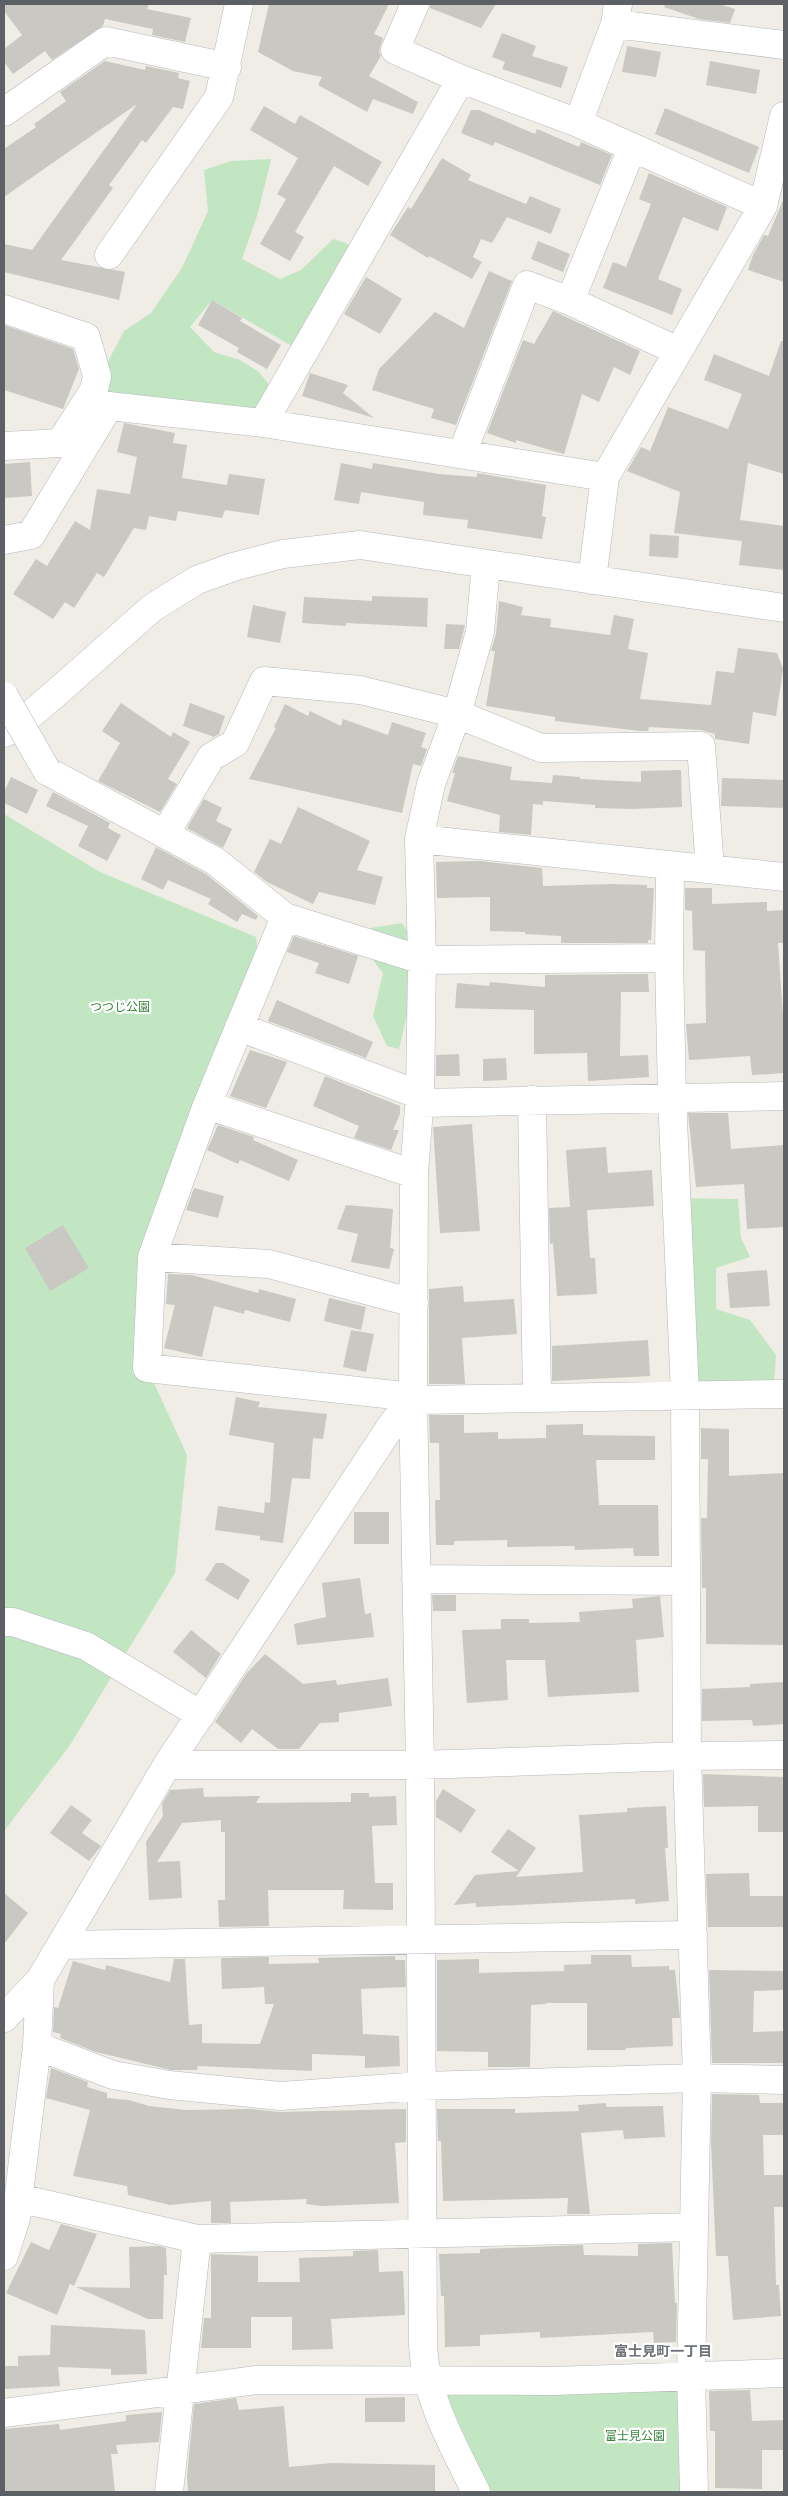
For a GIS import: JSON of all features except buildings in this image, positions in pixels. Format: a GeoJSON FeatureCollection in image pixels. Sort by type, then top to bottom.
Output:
{"type":"FeatureCollection","features":[{"type":"Feature","properties":{"kind":"street"},"geometry":{"type":"LineString","coordinates":[[109,255],[219,97],[227,67],[239,4]]}},
{"type":"Feature","properties":{"kind":"street"},"geometry":{"type":"LineString","coordinates":[[415,4],[395,50],[461,79],[578,124],[763,206]]}},
{"type":"Feature","properties":{"kind":"street"},"geometry":{"type":"LineString","coordinates":[[578,124],[617,14],[784,45]]}},
{"type":"Feature","properties":{"kind":"street"},"geometry":{"type":"LineString","coordinates":[[4,112],[106,41],[227,67]]}},
{"type":"Feature","properties":{"kind":"street"},"geometry":{"type":"LineString","coordinates":[[264,423],[461,79]]}},
{"type":"Feature","properties":{"kind":"street"},"geometry":{"type":"LineString","coordinates":[[592,580],[604,477],[763,206],[784,116]]}},
{"type":"Feature","properties":{"kind":"street"},"geometry":{"type":"LineString","coordinates":[[570,300],[632,148]]}},
{"type":"Feature","properties":{"kind":"street"},"geometry":{"type":"LineString","coordinates":[[462,454],[527,285],[570,300],[678,351]]}},
{"type":"Feature","properties":{"kind":"street"},"geometry":{"type":"LineString","coordinates":[[4,309],[86,337],[97,376],[94,390],[60,443],[4,446]]}},
{"type":"Feature","properties":{"kind":"street"},"geometry":{"type":"LineString","coordinates":[[4,540],[31,535],[110,406],[264,423],[604,477]]}},
{"type":"Feature","properties":{"kind":"street"},"geometry":{"type":"LineString","coordinates":[[4,732],[15,728],[56,694],[152,608],[197,580],[233,567],[282,554],[360,544],[784,608]]}},
{"type":"Feature","properties":{"kind":"street"},"geometry":{"type":"LineString","coordinates":[[476,2492],[438,2412],[427,2381],[423,2346],[420,1765],[413,1397],[414,1174],[420,1099],[422,960],[419,839],[431,784],[457,714],[480,632],[486,564]]}},
{"type":"Feature","properties":{"kind":"street"},"geometry":{"type":"LineString","coordinates":[[165,834],[211,757],[235,744],[264,681],[360,690],[457,714],[541,748],[701,746],[710,869]]}},
{"type":"Feature","properties":{"kind":"street"},"geometry":{"type":"LineString","coordinates":[[4,696],[47,771],[215,861],[285,917],[422,960],[669,958]]}},
{"type":"Feature","properties":{"kind":"street"},"geometry":{"type":"LineString","coordinates":[[419,839],[670,867],[710,869],[784,877]]}},
{"type":"Feature","properties":{"kind":"street"},"geometry":{"type":"LineString","coordinates":[[670,867],[669,958],[672,1097],[685,1394],[687,1756],[697,2078],[691,2376],[694,2492]]}},
{"type":"Feature","properties":{"kind":"street"},"geometry":{"type":"LineString","coordinates":[[285,917],[206,1105],[152,1257],[147,1368],[413,1397],[417,1400],[685,1394],[784,1394]]}},
{"type":"Feature","properties":{"kind":"street"},"geometry":{"type":"LineString","coordinates":[[239,1027],[420,1099],[532,1100],[784,1096]]}},
{"type":"Feature","properties":{"kind":"street"},"geometry":{"type":"LineString","coordinates":[[532,1100],[538,1397]]}},
{"type":"Feature","properties":{"kind":"street"},"geometry":{"type":"LineString","coordinates":[[206,1105],[414,1174]]}},
{"type":"Feature","properties":{"kind":"street"},"geometry":{"type":"LineString","coordinates":[[152,1257],[269,1264],[414,1303]]}},
{"type":"Feature","properties":{"kind":"street"},"geometry":{"type":"LineString","coordinates":[[4,2018],[40,1980],[167,1765],[391,1426],[413,1397]]}},
{"type":"Feature","properties":{"kind":"street"},"geometry":{"type":"LineString","coordinates":[[416,1579],[686,1580]]}},
{"type":"Feature","properties":{"kind":"street"},"geometry":{"type":"LineString","coordinates":[[4,1622],[13,1622],[86,1646],[200,1715]]}},
{"type":"Feature","properties":{"kind":"street"},"geometry":{"type":"LineString","coordinates":[[167,1765],[420,1765],[687,1756],[784,1755]]}},
{"type":"Feature","properties":{"kind":"street"},"geometry":{"type":"LineString","coordinates":[[61,1946],[693,1935]]}},
{"type":"Feature","properties":{"kind":"street"},"geometry":{"type":"LineString","coordinates":[[4,2256],[16,2218],[37,2046],[40,1980]]}},
{"type":"Feature","properties":{"kind":"street"},"geometry":{"type":"LineString","coordinates":[[37,2046],[113,2075],[178,2086],[281,2096],[421,2086],[697,2078],[784,2080]]}},
{"type":"Feature","properties":{"kind":"street"},"geometry":{"type":"LineString","coordinates":[[18,2198],[197,2239],[694,2228]]}},
{"type":"Feature","properties":{"kind":"street"},"geometry":{"type":"LineString","coordinates":[[169,2492],[197,2239]]}},
{"type":"Feature","properties":{"kind":"street"},"geometry":{"type":"LineString","coordinates":[[4,2413],[257,2380],[553,2381],[784,2373]]}},
{"type":"Feature","properties":{"kind":"green space"},"geometry":{"type":"Polygon","coordinates":[[[271,159],[258,213],[242,259],[280,279],[301,270],[333,239],[348,244],[350,257],[297,349],[212,300],[190,327],[214,352],[240,360],[259,372],[270,386],[263,423],[91,394],[124,331],[151,313],[182,268],[208,211],[204,170],[231,161],[271,159]]]}},
{"type":"Feature","properties":{"kind":"green space","name":"つつじ公園"},"geometry":{"type":"Polygon","coordinates":[[[4,814],[100,872],[256,937],[260,977],[152,1257],[147,1368],[187,1455],[175,1573],[70,1745],[4,1831],[4,814]]]}},
{"type":"Feature","properties":{"kind":"green space"},"geometry":{"type":"Polygon","coordinates":[[[402,923],[415,944],[412,993],[399,1049],[387,1046],[373,1016],[383,973],[366,951],[371,928],[402,923]]]}},
{"type":"Feature","properties":{"kind":"green space"},"geometry":{"type":"Polygon","coordinates":[[[676,1198],[738,1199],[741,1238],[750,1257],[716,1268],[716,1309],[750,1320],[776,1355],[774,1383],[684,1389],[676,1198]]]}},
{"type":"Feature","properties":{"kind":"green space","name":"富士見公園"},"geometry":{"type":"Polygon","coordinates":[[[691,2376],[694,2492],[480,2492],[431,2389],[691,2376]]]}},
{"type":"Feature","properties":{"kind":"district","name":"富士見町一丁目"},"geometry":{"type":"Point","coordinates":[663,2351]}}]}
